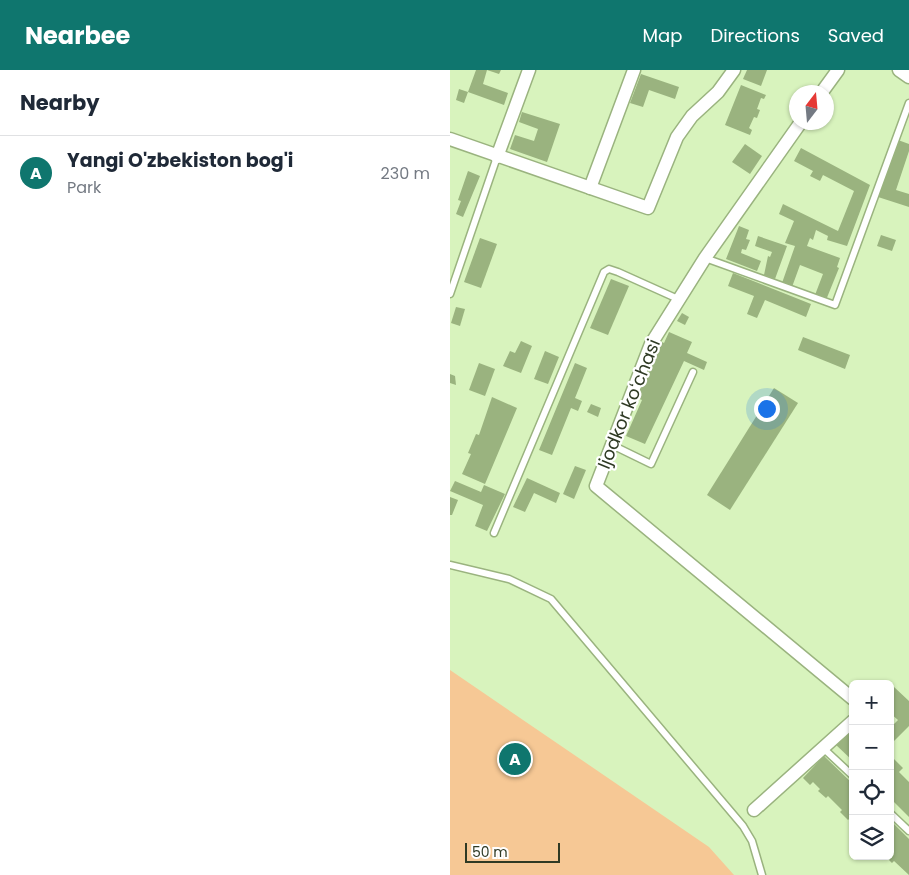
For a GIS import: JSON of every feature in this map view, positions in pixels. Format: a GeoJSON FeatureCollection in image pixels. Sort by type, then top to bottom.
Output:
{"type":"FeatureCollection","features":[{"type":"Feature","properties":{"kind":"street"},"geometry":{"type":"LineString","coordinates":[[497,157],[529,70]]}},
{"type":"Feature","properties":{"kind":"street"},"geometry":{"type":"LineString","coordinates":[[590,188],[634,70]]}},
{"type":"Feature","properties":{"kind":"street"},"geometry":{"type":"LineString","coordinates":[[450,139],[497,157],[648,208],[677,137],[692,116],[718,92],[734,70]]}},
{"type":"Feature","properties":{"kind":"street"},"geometry":{"type":"LineString","coordinates":[[827,85],[838,70]]}},
{"type":"Feature","properties":{"kind":"street"},"geometry":{"type":"LineString","coordinates":[[899,70],[909,77]]}},
{"type":"Feature","properties":{"kind":"street","name":"Ijodkor koʻchasi"},"geometry":{"type":"LineString","coordinates":[[795,130],[705,258],[651,344],[596,486],[849,696]]}},
{"type":"Feature","properties":{"kind":"street"},"geometry":{"type":"LineString","coordinates":[[754,810],[849,725]]}},
{"type":"Feature","properties":{"kind":"lane"},"geometry":{"type":"LineString","coordinates":[[705,258],[834,305],[909,103]]}},
{"type":"Feature","properties":{"kind":"lane"},"geometry":{"type":"LineString","coordinates":[[450,294],[497,157]]}},
{"type":"Feature","properties":{"kind":"lane"},"geometry":{"type":"LineString","coordinates":[[494,533],[604,272],[609,269],[618,272],[678,299]]}},
{"type":"Feature","properties":{"kind":"lane"},"geometry":{"type":"LineString","coordinates":[[612,446],[651,464],[693,372]]}},
{"type":"Feature","properties":{"kind":"lane"},"geometry":{"type":"LineString","coordinates":[[450,566],[509,579],[550,599],[743,826],[752,841],[762,875]]}},
{"type":"Feature","properties":{"kind":"lane"},"geometry":{"type":"LineString","coordinates":[[823,748],[849,772]]}},
{"type":"Feature","properties":{"kind":"lane"},"geometry":{"type":"LineString","coordinates":[[892,815],[909,831]]}},
{"type":"Feature","properties":{"kind":"shaded area"},"geometry":{"type":"Polygon","coordinates":[[[450,670],[709,847],[734,875],[450,875],[450,670]]]}},
{"type":"Feature","properties":{"kind":"building"},"geometry":{"type":"Polygon","coordinates":[[[476,70],[487,70],[483,84],[508,93],[504,105],[468,92],[476,70]]]}},
{"type":"Feature","properties":{"kind":"building"},"geometry":{"type":"Polygon","coordinates":[[[487,70],[501,70],[499,74],[487,70]]]}},
{"type":"Feature","properties":{"kind":"building"},"geometry":{"type":"Polygon","coordinates":[[[747,70],[767,70],[761,86],[743,79],[747,70]]]}},
{"type":"Feature","properties":{"kind":"building"},"geometry":{"type":"Polygon","coordinates":[[[641,74],[679,87],[675,99],[649,90],[643,107],[630,103],[641,74]]]}},
{"type":"Feature","properties":{"kind":"building"},"geometry":{"type":"Polygon","coordinates":[[[741,85],[766,95],[764,99],[761,98],[757,109],[760,110],[757,118],[754,117],[749,128],[752,130],[750,135],[725,125],[741,85]]]}},
{"type":"Feature","properties":{"kind":"building"},"geometry":{"type":"Polygon","coordinates":[[[459,89],[468,92],[464,103],[456,100],[459,89]]]}},
{"type":"Feature","properties":{"kind":"building"},"geometry":{"type":"Polygon","coordinates":[[[522,112],[560,124],[547,162],[510,149],[515,135],[534,141],[538,129],[519,122],[522,112]]]}},
{"type":"Feature","properties":{"kind":"building"},"geometry":{"type":"Polygon","coordinates":[[[898,140],[909,144],[909,151],[896,190],[909,194],[909,207],[878,197],[898,140]]]}},
{"type":"Feature","properties":{"kind":"building"},"geometry":{"type":"Polygon","coordinates":[[[745,144],[762,156],[750,174],[732,162],[745,144]]]}},
{"type":"Feature","properties":{"kind":"building"},"geometry":{"type":"Polygon","coordinates":[[[801,148],[870,185],[847,246],[827,240],[828,236],[816,230],[813,240],[810,238],[807,246],[840,258],[837,267],[839,268],[826,300],[815,295],[823,274],[800,265],[792,287],[782,283],[795,246],[785,243],[794,221],[779,214],[783,204],[838,231],[854,191],[823,175],[820,181],[810,176],[813,171],[794,161],[801,148]]]}},
{"type":"Feature","properties":{"kind":"building"},"geometry":{"type":"Polygon","coordinates":[[[468,171],[480,176],[463,217],[456,214],[461,201],[458,200],[468,171]]]}},
{"type":"Feature","properties":{"kind":"building"},"geometry":{"type":"Polygon","coordinates":[[[739,226],[749,230],[746,239],[750,240],[746,250],[742,249],[741,253],[761,261],[757,271],[726,259],[739,226]]]}},
{"type":"Feature","properties":{"kind":"building"},"geometry":{"type":"Polygon","coordinates":[[[881,235],[896,240],[892,251],[877,246],[881,235]]]}},
{"type":"Feature","properties":{"kind":"building"},"geometry":{"type":"Polygon","coordinates":[[[758,236],[787,246],[775,279],[764,275],[768,256],[770,257],[772,252],[755,246],[758,236]]]}},
{"type":"Feature","properties":{"kind":"building"},"geometry":{"type":"Polygon","coordinates":[[[480,238],[497,244],[481,288],[464,282],[480,238]]]}},
{"type":"Feature","properties":{"kind":"building"},"geometry":{"type":"Polygon","coordinates":[[[733,273],[811,304],[806,317],[765,300],[757,318],[747,314],[754,296],[728,286],[733,273]]]}},
{"type":"Feature","properties":{"kind":"building"},"geometry":{"type":"Polygon","coordinates":[[[611,279],[629,286],[608,335],[590,328],[611,279]]]}},
{"type":"Feature","properties":{"kind":"building"},"geometry":{"type":"Polygon","coordinates":[[[456,307],[465,309],[460,326],[451,323],[456,307]]]}},
{"type":"Feature","properties":{"kind":"building"},"geometry":{"type":"Polygon","coordinates":[[[682,313],[689,317],[685,325],[677,321],[682,313]]]}},
{"type":"Feature","properties":{"kind":"building"},"geometry":{"type":"Polygon","coordinates":[[[669,332],[692,342],[687,353],[707,362],[704,370],[684,361],[645,444],[626,436],[642,400],[637,398],[662,342],[664,343],[669,332]]]}},
{"type":"Feature","properties":{"kind":"building"},"geometry":{"type":"Polygon","coordinates":[[[803,337],[850,355],[845,369],[798,350],[803,337]]]}},
{"type":"Feature","properties":{"kind":"building"},"geometry":{"type":"Polygon","coordinates":[[[521,341],[532,346],[521,373],[503,366],[510,351],[515,353],[521,341]]]}},
{"type":"Feature","properties":{"kind":"building"},"geometry":{"type":"Polygon","coordinates":[[[545,351],[559,357],[548,384],[534,379],[545,351]]]}},
{"type":"Feature","properties":{"kind":"building"},"geometry":{"type":"Polygon","coordinates":[[[479,363],[495,369],[485,396],[469,390],[479,363]]]}},
{"type":"Feature","properties":{"kind":"building"},"geometry":{"type":"Polygon","coordinates":[[[575,363],[587,368],[575,398],[582,401],[578,411],[571,408],[552,455],[539,450],[575,363]]]}},
{"type":"Feature","properties":{"kind":"building"},"geometry":{"type":"Polygon","coordinates":[[[450,374],[455,376],[456,385],[450,383],[450,374]]]}},
{"type":"Feature","properties":{"kind":"building"},"geometry":{"type":"Polygon","coordinates":[[[774,388],[798,403],[730,510],[707,495],[774,388]]]}},
{"type":"Feature","properties":{"kind":"building"},"geometry":{"type":"Polygon","coordinates":[[[492,397],[517,408],[485,484],[462,474],[471,454],[468,453],[476,434],[479,435],[492,397]]]}},
{"type":"Feature","properties":{"kind":"building"},"geometry":{"type":"Polygon","coordinates":[[[591,404],[601,408],[598,417],[587,412],[591,404]]]}},
{"type":"Feature","properties":{"kind":"building"},"geometry":{"type":"Polygon","coordinates":[[[575,466],[586,470],[574,499],[563,494],[575,466]]]}},
{"type":"Feature","properties":{"kind":"building"},"geometry":{"type":"Polygon","coordinates":[[[527,478],[560,493],[556,503],[534,493],[525,512],[513,507],[527,478]]]}},
{"type":"Feature","properties":{"kind":"building"},"geometry":{"type":"Polygon","coordinates":[[[455,481],[481,492],[484,485],[505,494],[487,531],[475,526],[483,505],[450,491],[455,481]]]}},
{"type":"Feature","properties":{"kind":"building"},"geometry":{"type":"Polygon","coordinates":[[[450,497],[458,500],[452,515],[450,515],[450,497]]]}},
{"type":"Feature","properties":{"kind":"building"},"geometry":{"type":"Polygon","coordinates":[[[894,687],[909,701],[909,726],[894,741],[894,724],[898,720],[894,716],[894,687]]]}},
{"type":"Feature","properties":{"kind":"building"},"geometry":{"type":"Polygon","coordinates":[[[849,730],[849,757],[835,744],[849,730]]]}},
{"type":"Feature","properties":{"kind":"building"},"geometry":{"type":"Polygon","coordinates":[[[824,756],[849,780],[849,819],[840,812],[842,810],[828,796],[826,798],[818,791],[820,789],[813,782],[810,785],[803,778],[824,756]]]}},
{"type":"Feature","properties":{"kind":"building"},"geometry":{"type":"Polygon","coordinates":[[[894,759],[903,768],[899,772],[909,782],[909,817],[894,802],[894,759]]]}},
{"type":"Feature","properties":{"kind":"building"},"geometry":{"type":"Polygon","coordinates":[[[894,824],[909,839],[909,875],[894,861],[892,863],[889,860],[894,860],[894,824]]]}},
{"type":"Feature","properties":{"kind":"place","name":"Yangi O'zbekiston bog'i"},"geometry":{"type":"Point","coordinates":[515,759]}}]}
